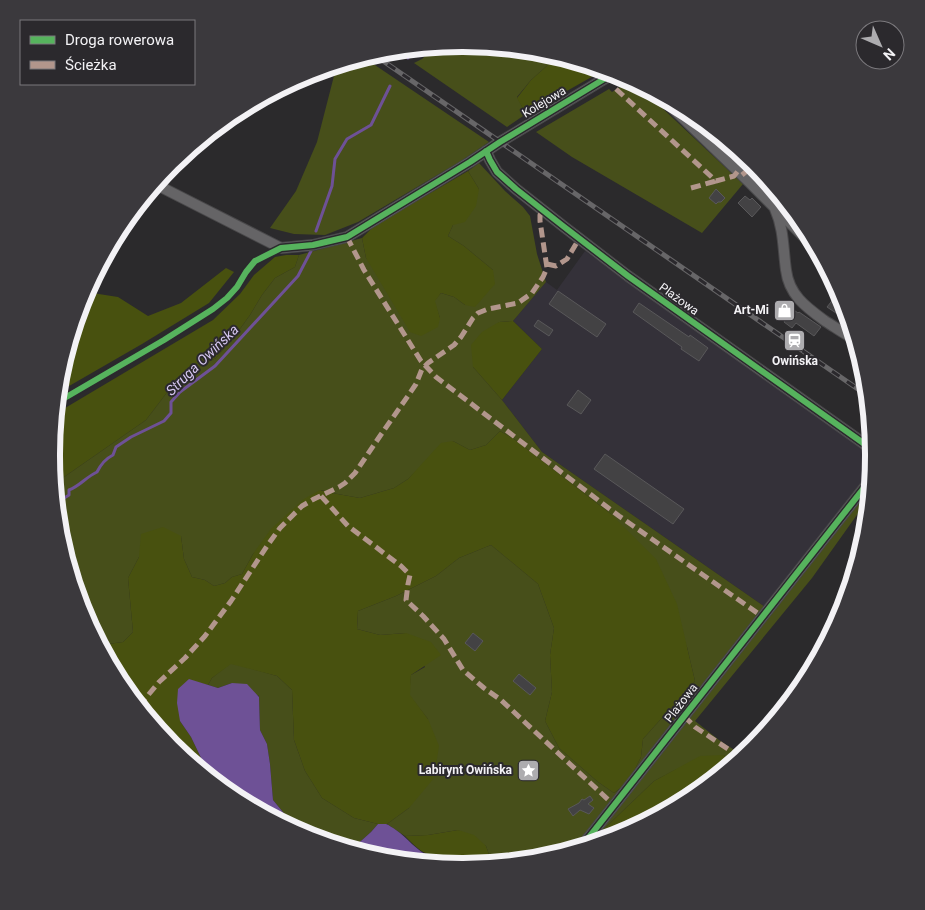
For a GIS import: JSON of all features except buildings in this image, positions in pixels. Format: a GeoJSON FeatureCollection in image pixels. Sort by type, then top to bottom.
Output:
{"type":"FeatureCollection","features":[{"type":"Feature","properties":{"kind":"street","name":"Kolejowa"},"geometry":{"type":"LineString","coordinates":[[162,188],[281,248],[305,246],[347,237],[605,79]]}},
{"type":"Feature","properties":{"kind":"street"},"geometry":{"type":"LineString","coordinates":[[683,118],[794,227]]}},
{"type":"Feature","properties":{"kind":"street","name":"Plażowa"},"geometry":{"type":"LineString","coordinates":[[486,151],[497,172],[562,226],[628,276],[865,444]]}},
{"type":"Feature","properties":{"kind":"street"},"geometry":{"type":"LineString","coordinates":[[774,206],[783,237],[788,280],[794,294],[812,312],[846,334]]}},
{"type":"Feature","properties":{"kind":"street"},"geometry":{"type":"LineString","coordinates":[[783,237],[789,232],[797,231]]}},
{"type":"Feature","properties":{"kind":"street","name":"Plażowa"},"geometry":{"type":"LineString","coordinates":[[590,837],[863,489]]}},
{"type":"Feature","properties":{"kind":"shaded area"},"geometry":{"type":"Polygon","coordinates":[[[585,251],[865,447],[864,479],[765,607],[542,452],[502,400],[542,349],[513,321],[546,282],[557,290],[585,251]]]}},
{"type":"Feature","properties":{"kind":"shaded area"},"geometry":{"type":"Polygon","coordinates":[[[189,679],[218,688],[232,683],[247,684],[259,697],[260,730],[267,744],[273,800],[287,817],[239,790],[204,763],[191,737],[180,721],[177,703],[178,689],[189,679]]]}},
{"type":"Feature","properties":{"kind":"shaded area"},"geometry":{"type":"Polygon","coordinates":[[[378,824],[386,824],[425,854],[436,857],[384,850],[358,844],[378,824]]]}},
{"type":"Feature","properties":{"kind":"green space"},"geometry":{"type":"Polygon","coordinates":[[[462,52],[515,56],[551,62],[531,80],[517,97],[526,114],[507,127],[414,63],[427,54],[462,52]]]}},
{"type":"Feature","properties":{"kind":"green space"},"geometry":{"type":"Polygon","coordinates":[[[551,62],[595,75],[526,114],[517,98],[531,80],[551,62]]]}},
{"type":"Feature","properties":{"kind":"green space"},"geometry":{"type":"Polygon","coordinates":[[[372,63],[489,142],[461,161],[358,222],[325,235],[294,234],[270,228],[296,191],[317,142],[335,73],[372,63]]]}},
{"type":"Feature","properties":{"kind":"green space"},"geometry":{"type":"Polygon","coordinates":[[[618,84],[656,102],[743,184],[702,233],[572,157],[536,132],[609,89],[612,92],[620,87],[618,84]]]}},
{"type":"Feature","properties":{"kind":"green space"},"geometry":{"type":"Polygon","coordinates":[[[721,147],[747,170],[753,177],[721,147]]]}},
{"type":"Feature","properties":{"kind":"green space"},"geometry":{"type":"Polygon","coordinates":[[[479,163],[530,216],[537,254],[546,282],[513,321],[499,322],[473,367],[502,400],[542,452],[765,607],[864,479],[862,508],[812,578],[695,721],[736,751],[727,759],[724,755],[675,770],[654,781],[602,832],[541,850],[490,857],[486,846],[458,830],[428,835],[405,836],[387,824],[409,808],[428,719],[409,695],[411,675],[425,667],[406,633],[380,635],[357,629],[358,611],[396,596],[436,576],[459,558],[491,545],[538,584],[554,628],[550,655],[552,692],[545,721],[559,748],[598,782],[614,793],[624,786],[634,771],[641,757],[643,739],[695,681],[687,647],[611,514],[514,439],[500,431],[486,445],[470,450],[453,441],[421,466],[408,479],[394,488],[360,498],[321,490],[253,554],[242,574],[232,577],[225,583],[214,586],[205,580],[192,577],[184,559],[181,536],[139,557],[128,578],[133,632],[123,642],[108,644],[81,584],[63,508],[61,479],[146,420],[178,378],[216,358],[234,337],[275,278],[295,267],[299,255],[362,238],[366,258],[440,318],[434,301],[441,293],[454,297],[465,305],[493,270],[464,246],[448,236],[453,225],[479,189],[468,171],[479,163]]]}},
{"type":"Feature","properties":{"kind":"green space"},"geometry":{"type":"Polygon","coordinates":[[[468,171],[479,189],[476,206],[465,222],[453,225],[448,236],[464,246],[493,270],[495,284],[475,307],[465,305],[454,297],[441,293],[435,301],[440,318],[438,327],[421,336],[410,332],[366,258],[362,238],[374,226],[468,171]]]}},
{"type":"Feature","properties":{"kind":"green space"},"geometry":{"type":"Polygon","coordinates":[[[299,255],[295,267],[275,278],[234,337],[216,358],[178,378],[146,420],[61,479],[62,410],[213,320],[240,294],[254,275],[275,257],[299,255]]]}},
{"type":"Feature","properties":{"kind":"green space"},"geometry":{"type":"Polygon","coordinates":[[[226,268],[234,272],[209,303],[66,388],[81,326],[95,293],[118,297],[148,316],[181,303],[226,268]]]}},
{"type":"Feature","properties":{"kind":"green space"},"geometry":{"type":"Polygon","coordinates":[[[513,321],[542,349],[502,400],[473,367],[471,345],[482,332],[499,322],[513,321]]]}},
{"type":"Feature","properties":{"kind":"green space"},"geometry":{"type":"Polygon","coordinates":[[[500,431],[514,439],[611,514],[656,559],[677,604],[695,681],[643,739],[641,757],[634,771],[623,786],[614,793],[598,782],[559,748],[545,721],[552,692],[550,655],[554,628],[538,584],[491,545],[459,558],[436,576],[396,596],[358,611],[357,629],[380,635],[406,633],[431,642],[441,655],[411,675],[410,695],[428,719],[439,746],[434,778],[409,808],[387,824],[378,824],[354,818],[322,798],[305,771],[294,740],[292,690],[277,676],[231,664],[212,678],[208,685],[189,680],[180,721],[191,737],[204,763],[178,740],[160,720],[128,679],[108,644],[123,642],[133,632],[128,578],[139,557],[141,534],[163,527],[181,536],[184,559],[192,577],[205,580],[214,586],[225,583],[232,577],[242,574],[253,554],[271,529],[304,499],[320,490],[360,498],[394,488],[408,479],[441,443],[453,441],[470,450],[486,445],[500,431]]]}},
{"type":"Feature","properties":{"kind":"green space"},"geometry":{"type":"Polygon","coordinates":[[[231,663],[277,676],[292,690],[294,740],[305,771],[322,798],[354,818],[378,824],[371,832],[358,844],[308,827],[287,817],[273,800],[267,744],[260,730],[259,696],[232,683],[218,688],[208,685],[212,678],[231,663]]]}},
{"type":"Feature","properties":{"kind":"green space"},"geometry":{"type":"Polygon","coordinates":[[[724,755],[727,759],[664,804],[602,832],[654,781],[700,756],[724,755]]]}},
{"type":"Feature","properties":{"kind":"green space"},"geometry":{"type":"Polygon","coordinates":[[[458,830],[474,835],[486,846],[490,857],[436,857],[420,850],[405,836],[428,835],[458,830]]]}},
{"type":"Feature","properties":{"kind":"waterway"},"geometry":{"type":"LineString","coordinates":[[316,231],[332,186],[335,159],[347,139],[371,125],[390,86]]}},
{"type":"Feature","properties":{"kind":"waterway","name":"Struga Owińska"},"geometry":{"type":"LineString","coordinates":[[62,499],[69,495],[69,490],[97,472],[104,462],[113,455],[116,447],[131,437],[164,421],[171,413],[171,402],[180,392],[215,366],[298,276],[311,251]]}},
{"type":"Feature","properties":{"kind":"railway"},"geometry":{"type":"LineString","coordinates":[[382,60],[860,390]]}},
{"type":"Feature","properties":{"kind":"marked path"},"geometry":{"type":"LineString","coordinates":[[616,89],[716,181],[734,176],[738,171]]}},
{"type":"Feature","properties":{"kind":"marked path"},"geometry":{"type":"LineString","coordinates":[[742,175],[747,170]]}},
{"type":"Feature","properties":{"kind":"marked path"},"geometry":{"type":"LineString","coordinates":[[691,188],[716,181]]}},
{"type":"Feature","properties":{"kind":"marked path"},"geometry":{"type":"LineString","coordinates":[[144,701],[159,682],[205,636],[280,528],[302,506],[339,487],[355,473],[416,384],[422,369],[454,345],[478,313],[518,303],[532,293],[547,268],[540,221],[540,215],[543,211]]}},
{"type":"Feature","properties":{"kind":"marked path"},"geometry":{"type":"LineString","coordinates":[[347,237],[364,270],[421,361],[436,377],[619,516],[763,617]]}},
{"type":"Feature","properties":{"kind":"marked path"},"geometry":{"type":"LineString","coordinates":[[547,264],[556,266],[567,259],[579,239]]}},
{"type":"Feature","properties":{"kind":"marked path"},"geometry":{"type":"LineString","coordinates":[[321,496],[348,526],[410,575],[406,600],[444,639],[463,670],[501,700],[615,806]]}},
{"type":"Feature","properties":{"kind":"marked path"},"geometry":{"type":"LineString","coordinates":[[684,716],[695,727],[734,753]]}},
{"type":"Feature","properties":{"kind":"cycle path"},"geometry":{"type":"LineString","coordinates":[[64,399],[213,309],[237,287],[255,261],[281,248],[313,245],[347,237],[605,79]]}},
{"type":"Feature","properties":{"kind":"cycle path"},"geometry":{"type":"LineString","coordinates":[[486,151],[497,172],[563,226],[628,276],[865,444]]}},
{"type":"Feature","properties":{"kind":"cycle path"},"geometry":{"type":"LineString","coordinates":[[589,837],[863,489]]}},
{"type":"Feature","properties":{"kind":"place","name":"Art-Mi"},"geometry":{"type":"Point","coordinates":[785,310]}},
{"type":"Feature","properties":{"kind":"place","name":"Owińska"},"geometry":{"type":"Point","coordinates":[795,340]}},
{"type":"Feature","properties":{"kind":"place","name":"Labirynt Owińska"},"geometry":{"type":"Point","coordinates":[528,770]}}]}
